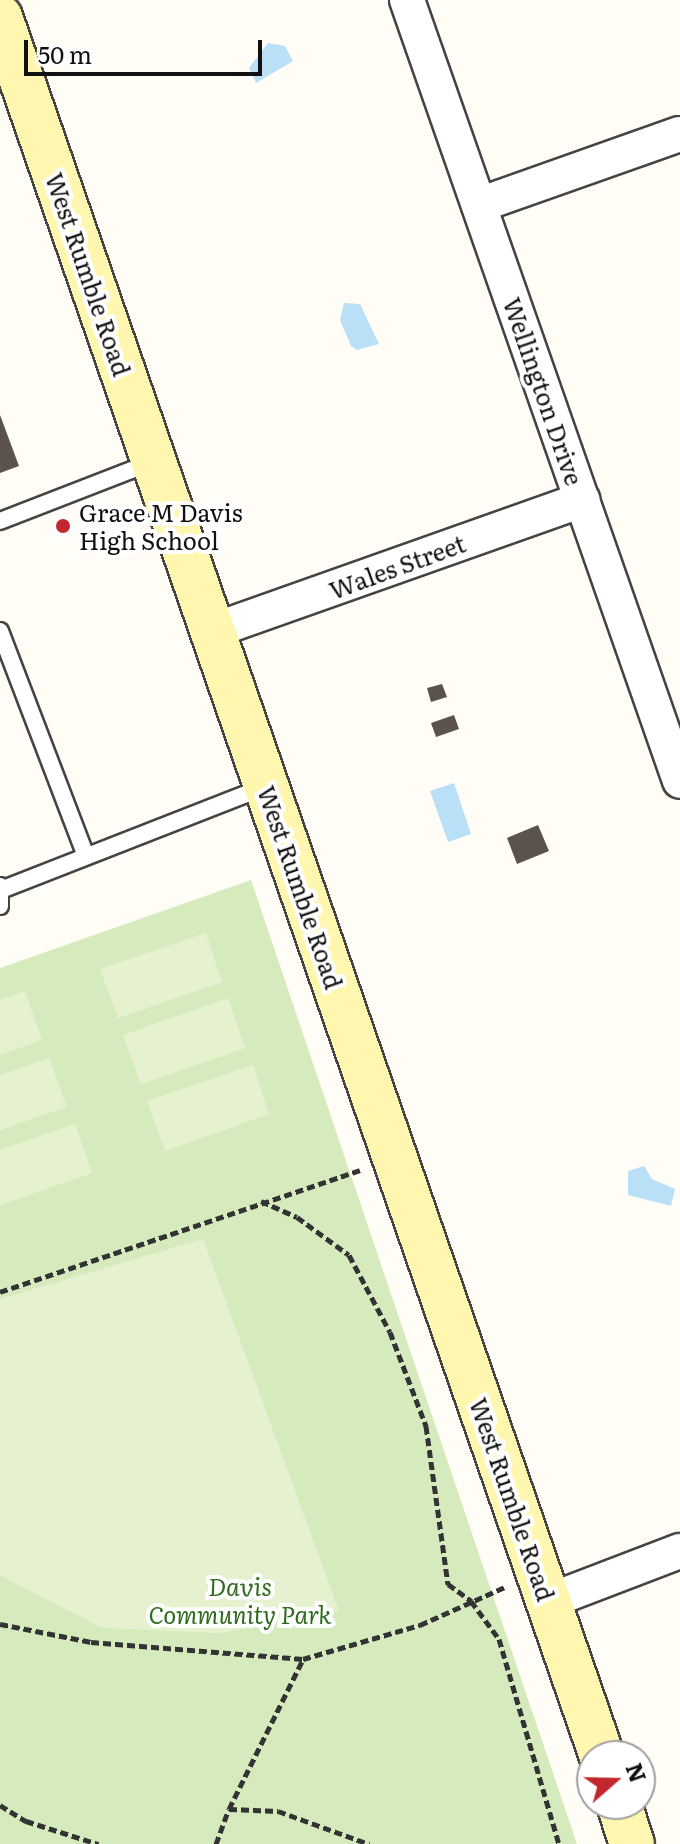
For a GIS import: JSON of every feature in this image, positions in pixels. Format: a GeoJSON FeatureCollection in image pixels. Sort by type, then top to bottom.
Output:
{"type":"FeatureCollection","features":[{"type":"Feature","properties":{"kind":"street","name":"Wellington Drive"},"geometry":{"type":"LineString","coordinates":[[407,0],[680,781]]}},
{"type":"Feature","properties":{"kind":"street","name":"West Rumble Road"},"geometry":{"type":"LineString","coordinates":[[0,17],[597,1740]]}},
{"type":"Feature","properties":{"kind":"street"},"geometry":{"type":"LineString","coordinates":[[479,205],[680,134]]}},
{"type":"Feature","properties":{"kind":"street","name":"Wales Street"},"geometry":{"type":"LineString","coordinates":[[212,631],[582,500]]}},
{"type":"Feature","properties":{"kind":"street"},"geometry":{"type":"LineString","coordinates":[[544,1586],[680,1551]]}},
{"type":"Feature","properties":{"kind":"street"},"geometry":{"type":"LineString","coordinates":[[624,1820],[632,1844]]}},
{"type":"Feature","properties":{"kind":"lane"},"geometry":{"type":"LineString","coordinates":[[0,521],[153,462]]}},
{"type":"Feature","properties":{"kind":"lane"},"geometry":{"type":"LineString","coordinates":[[0,631],[86,856]]}},
{"type":"Feature","properties":{"kind":"lane"},"geometry":{"type":"LineString","coordinates":[[0,894],[86,856],[266,787]]}},
{"type":"Feature","properties":{"kind":"path"},"geometry":{"type":"LineString","coordinates":[[0,1292],[261,1201],[395,1159]]}},
{"type":"Feature","properties":{"kind":"path"},"geometry":{"type":"LineString","coordinates":[[261,1201],[297,1217],[349,1255],[370,1293],[426,1426],[448,1584],[471,1601],[499,1639],[559,1844]]}},
{"type":"Feature","properties":{"kind":"path"},"geometry":{"type":"LineString","coordinates":[[0,1624],[91,1642],[303,1659],[420,1625],[471,1601],[544,1586]]}},
{"type":"Feature","properties":{"kind":"path"},"geometry":{"type":"LineString","coordinates":[[216,1844],[229,1809],[303,1659]]}},
{"type":"Feature","properties":{"kind":"path"},"geometry":{"type":"LineString","coordinates":[[0,1805],[26,1821],[98,1844]]}},
{"type":"Feature","properties":{"kind":"path"},"geometry":{"type":"LineString","coordinates":[[229,1809],[278,1811],[369,1844]]}},
{"type":"Feature","properties":{"kind":"green space","name":"Davis Community Park"},"geometry":{"type":"Polygon","coordinates":[[[251,880],[577,1844],[0,1844],[0,968],[251,880]]]}},
{"type":"Feature","properties":{"kind":"green space"},"geometry":{"type":"Polygon","coordinates":[[[206,933],[222,982],[118,1018],[100,969],[206,933]]]}},
{"type":"Feature","properties":{"kind":"green space"},"geometry":{"type":"Polygon","coordinates":[[[25,991],[42,1040],[0,1055],[0,1000],[25,991]]]}},
{"type":"Feature","properties":{"kind":"green space"},"geometry":{"type":"Polygon","coordinates":[[[228,998],[245,1048],[141,1084],[123,1035],[228,998]]]}},
{"type":"Feature","properties":{"kind":"green space"},"geometry":{"type":"Polygon","coordinates":[[[49,1058],[67,1107],[0,1130],[0,1075],[49,1058]]]}},
{"type":"Feature","properties":{"kind":"green space"},"geometry":{"type":"Polygon","coordinates":[[[253,1065],[269,1114],[165,1151],[147,1101],[253,1065]]]}},
{"type":"Feature","properties":{"kind":"green space"},"geometry":{"type":"Polygon","coordinates":[[[75,1124],[92,1173],[0,1205],[0,1150],[75,1124]]]}},
{"type":"Feature","properties":{"kind":"green space"},"geometry":{"type":"Polygon","coordinates":[[[203,1239],[339,1611],[220,1633],[102,1628],[0,1575],[0,1299],[203,1239]]]}},
{"type":"Feature","properties":{"kind":"water"},"geometry":{"type":"Polygon","coordinates":[[[268,43],[285,46],[293,61],[256,83],[249,68],[268,43]]]}},
{"type":"Feature","properties":{"kind":"water"},"geometry":{"type":"Polygon","coordinates":[[[344,303],[360,304],[379,344],[357,350],[351,346],[340,320],[344,303]]]}},
{"type":"Feature","properties":{"kind":"water"},"geometry":{"type":"Polygon","coordinates":[[[454,783],[471,834],[448,842],[430,791],[454,783]]]}},
{"type":"Feature","properties":{"kind":"water"},"geometry":{"type":"Polygon","coordinates":[[[644,1166],[652,1179],[675,1189],[671,1206],[628,1195],[628,1171],[644,1166]]]}},
{"type":"Feature","properties":{"kind":"building"},"geometry":{"type":"Polygon","coordinates":[[[0,415],[19,466],[0,473],[0,415]]]}},
{"type":"Feature","properties":{"kind":"building"},"geometry":{"type":"Polygon","coordinates":[[[442,684],[447,697],[431,702],[427,688],[442,684]]]}},
{"type":"Feature","properties":{"kind":"building"},"geometry":{"type":"Polygon","coordinates":[[[454,715],[459,729],[436,737],[431,723],[454,715]]]}},
{"type":"Feature","properties":{"kind":"building"},"geometry":{"type":"Polygon","coordinates":[[[538,825],[549,851],[517,864],[507,838],[538,825]]]}},
{"type":"Feature","properties":{"kind":"place","name":"Grace M Davis High School"},"geometry":{"type":"Point","coordinates":[63,526]}}]}
